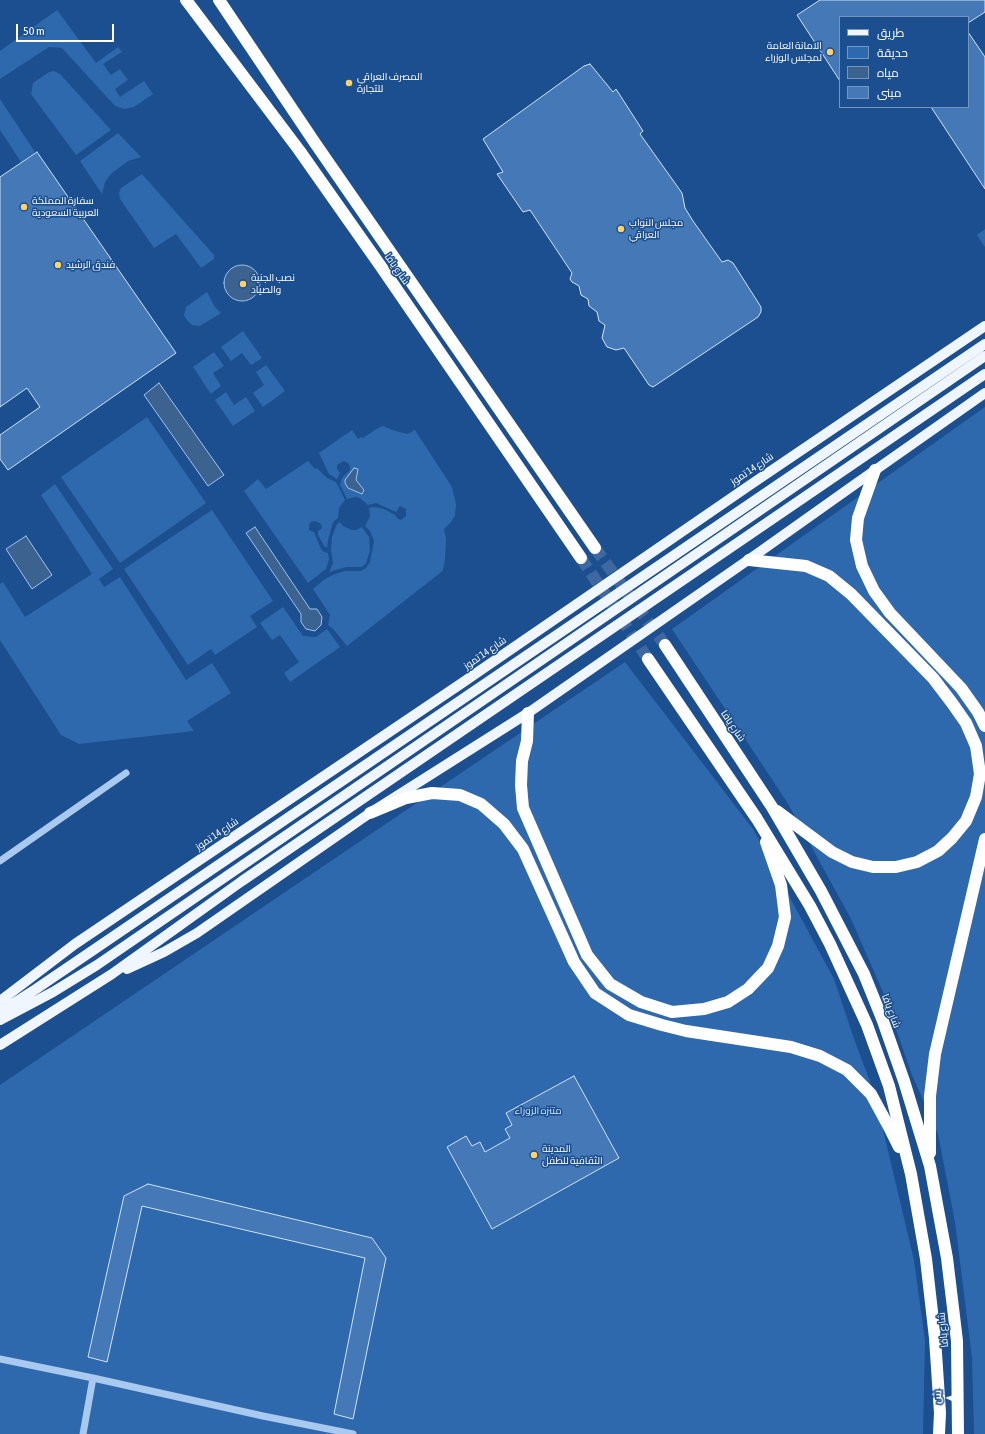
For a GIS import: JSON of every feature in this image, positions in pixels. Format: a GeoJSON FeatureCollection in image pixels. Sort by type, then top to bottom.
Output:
{"type":"FeatureCollection","features":[{"type":"Feature","properties":{"kind":"highway","name":"شارع يافا"},"geometry":{"type":"LineString","coordinates":[[186,0],[299,150],[581,558]]}},
{"type":"Feature","properties":{"kind":"highway","name":"شارع يافا"},"geometry":{"type":"LineString","coordinates":[[219,0],[315,143],[594,548]]}},
{"type":"Feature","properties":{"kind":"highway"},"geometry":{"type":"LineString","coordinates":[[875,470],[858,518],[856,540],[862,566],[874,591],[890,613],[961,688],[978,712],[985,726]]}},
{"type":"Feature","properties":{"kind":"highway"},"geometry":{"type":"LineString","coordinates":[[749,560],[806,566],[829,576],[851,594],[933,678],[952,703],[966,723],[976,746],[980,774],[976,797],[966,821],[952,838],[938,851],[917,862],[896,867],[874,867],[852,862],[832,852],[772,807]]}},
{"type":"Feature","properties":{"kind":"highway","name":"شارع يافا"},"geometry":{"type":"LineString","coordinates":[[665,645],[772,807],[821,891],[864,974],[883,1021],[904,1080],[930,1166],[947,1258],[957,1341],[958,1434]]}},
{"type":"Feature","properties":{"kind":"highway","name":"شارع يافا"},"geometry":{"type":"LineString","coordinates":[[648,659],[757,819],[810,906],[830,944],[867,1025],[889,1086],[912,1174],[926,1259],[935,1338],[940,1413],[939,1434]]}},
{"type":"Feature","properties":{"kind":"highway"},"geometry":{"type":"LineString","coordinates":[[528,713],[527,741],[522,761],[521,785],[523,808],[587,955],[610,984],[641,1002],[672,1012],[704,1009],[728,1002],[748,989],[768,968],[778,946],[785,917],[781,885],[757,819]]}},
{"type":"Feature","properties":{"kind":"highway"},"geometry":{"type":"LineString","coordinates":[[370,813],[406,798],[432,793],[460,796],[481,804],[504,824],[523,849],[574,962],[595,993],[629,1016],[686,1030],[791,1047],[820,1056],[847,1070],[871,1094],[912,1174]]}},
{"type":"Feature","properties":{"kind":"highway"},"geometry":{"type":"LineString","coordinates":[[930,1166],[930,1096],[935,1054],[985,839]]}},
{"type":"Feature","properties":{"kind":"main road","name":"شارع 14 تموز"},"geometry":{"type":"LineString","coordinates":[[0,1001],[75,944],[254,824],[985,326]]}},
{"type":"Feature","properties":{"kind":"main road"},"geometry":{"type":"LineString","coordinates":[[0,1012],[985,344]]}},
{"type":"Feature","properties":{"kind":"main road"},"geometry":{"type":"LineString","coordinates":[[0,1020],[53,992],[97,965],[985,356]]}},
{"type":"Feature","properties":{"kind":"main road"},"geometry":{"type":"LineString","coordinates":[[0,1045],[112,974],[242,881],[985,374]]}},
{"type":"Feature","properties":{"kind":"main road"},"geometry":{"type":"LineString","coordinates":[[112,974],[147,960],[186,940],[370,813],[528,713],[749,560],[985,393]]}},
{"type":"Feature","properties":{"kind":"street"},"geometry":{"type":"LineString","coordinates":[[0,861],[126,773]]}},
{"type":"Feature","properties":{"kind":"street"},"geometry":{"type":"LineString","coordinates":[[0,1359],[353,1434]]}},
{"type":"Feature","properties":{"kind":"street"},"geometry":{"type":"LineString","coordinates":[[83,1434],[92,1378]]}},
{"type":"Feature","properties":{"kind":"green space"},"geometry":{"type":"Polygon","coordinates":[[[57,10],[96,63],[118,47],[122,52],[103,64],[111,75],[120,69],[128,80],[115,89],[120,97],[144,81],[153,94],[134,107],[124,109],[115,106],[62,48],[49,47],[0,79],[0,51],[57,10]]]}},
{"type":"Feature","properties":{"kind":"green space"},"geometry":{"type":"Polygon","coordinates":[[[54,71],[60,74],[111,130],[76,155],[31,94],[33,83],[49,72],[54,71]]]}},
{"type":"Feature","properties":{"kind":"green space"},"geometry":{"type":"Polygon","coordinates":[[[0,99],[35,152],[21,162],[0,130],[0,99]]]}},
{"type":"Feature","properties":{"kind":"green space"},"geometry":{"type":"Polygon","coordinates":[[[118,133],[141,157],[128,161],[111,174],[105,182],[102,194],[80,161],[118,133]]]}},
{"type":"Feature","properties":{"kind":"green space"},"geometry":{"type":"Polygon","coordinates":[[[142,174],[214,255],[214,259],[201,268],[176,234],[154,248],[120,199],[119,193],[121,188],[142,174]]]}},
{"type":"Feature","properties":{"kind":"green space"},"geometry":{"type":"Polygon","coordinates":[[[985,229],[985,247],[977,235],[985,229]]]}},
{"type":"Feature","properties":{"kind":"green space"},"geometry":{"type":"Polygon","coordinates":[[[207,292],[215,307],[221,313],[200,326],[192,325],[184,315],[186,307],[207,292]]]}},
{"type":"Feature","properties":{"kind":"green space"},"geometry":{"type":"Polygon","coordinates":[[[243,331],[262,358],[251,365],[242,353],[231,361],[221,347],[243,331]]]}},
{"type":"Feature","properties":{"kind":"green space"},"geometry":{"type":"Polygon","coordinates":[[[214,352],[224,366],[213,373],[221,386],[211,394],[193,367],[214,352]]]}},
{"type":"Feature","properties":{"kind":"green space"},"geometry":{"type":"Polygon","coordinates":[[[266,365],[285,391],[263,407],[253,393],[264,385],[256,372],[266,365]]]}},
{"type":"Feature","properties":{"kind":"green space"},"geometry":{"type":"Polygon","coordinates":[[[226,392],[234,405],[246,397],[255,411],[233,426],[215,400],[226,392]]]}},
{"type":"Feature","properties":{"kind":"green space"},"geometry":{"type":"Polygon","coordinates":[[[985,407],[985,1434],[974,1434],[972,1358],[955,1222],[938,1134],[912,1075],[883,992],[851,919],[787,802],[672,629],[985,407]]]}},
{"type":"Feature","properties":{"kind":"green space"},"geometry":{"type":"Polygon","coordinates":[[[147,417],[206,503],[120,563],[61,477],[147,417]]]}},
{"type":"Feature","properties":{"kind":"green space"},"geometry":{"type":"Polygon","coordinates":[[[383,426],[408,434],[415,430],[452,487],[456,504],[455,516],[444,529],[446,539],[443,570],[347,646],[328,625],[330,615],[313,589],[325,579],[335,574],[345,571],[361,571],[366,568],[370,562],[374,541],[370,531],[365,526],[370,516],[369,508],[374,507],[384,509],[401,520],[406,516],[406,509],[400,506],[396,512],[376,503],[368,505],[360,498],[355,497],[347,499],[340,485],[342,478],[350,470],[349,464],[344,461],[337,465],[337,469],[340,473],[337,479],[329,474],[319,453],[352,430],[358,439],[361,437],[363,438],[383,426]]]}},
{"type":"Feature","properties":{"kind":"green space"},"geometry":{"type":"Polygon","coordinates":[[[308,461],[315,469],[317,468],[327,478],[336,482],[345,500],[339,508],[338,518],[333,522],[327,548],[324,546],[318,535],[318,531],[322,527],[320,523],[315,521],[311,522],[309,525],[309,530],[314,532],[321,549],[328,553],[329,559],[326,569],[308,583],[244,491],[258,479],[266,489],[308,461]]]}},
{"type":"Feature","properties":{"kind":"green space"},"geometry":{"type":"Polygon","coordinates":[[[55,484],[113,569],[99,579],[104,587],[120,577],[186,680],[212,663],[231,693],[187,721],[194,731],[79,744],[61,735],[0,640],[0,584],[3,582],[25,617],[92,574],[41,495],[55,484]]]}},
{"type":"Feature","properties":{"kind":"green space"},"geometry":{"type":"Polygon","coordinates":[[[212,510],[273,601],[250,616],[257,627],[215,655],[211,649],[188,665],[124,569],[212,510]]]}},
{"type":"Feature","properties":{"kind":"green space"},"geometry":{"type":"Polygon","coordinates":[[[340,522],[343,526],[352,530],[362,527],[369,537],[370,551],[366,563],[362,567],[346,567],[329,573],[333,563],[331,550],[332,537],[337,524],[340,522]]]}},
{"type":"Feature","properties":{"kind":"green space"},"geometry":{"type":"Polygon","coordinates":[[[283,607],[303,636],[316,637],[327,629],[340,647],[290,682],[284,673],[299,662],[280,635],[272,640],[260,623],[283,607]]]}},
{"type":"Feature","properties":{"kind":"green space","name":"متنزه الزوراء"},"geometry":{"type":"Polygon","coordinates":[[[625,662],[753,829],[834,979],[874,1092],[914,1260],[925,1341],[923,1434],[0,1434],[0,1085],[625,662]]]}},
{"type":"Feature","properties":{"kind":"water"},"geometry":{"type":"Polygon","coordinates":[[[246,265],[255,270],[259,276],[259,290],[255,296],[246,301],[238,301],[229,296],[225,290],[224,279],[229,270],[235,266],[246,265]]]}},
{"type":"Feature","properties":{"kind":"water"},"geometry":{"type":"Polygon","coordinates":[[[159,383],[224,475],[208,486],[144,395],[159,383]]]}},
{"type":"Feature","properties":{"kind":"water"},"geometry":{"type":"Polygon","coordinates":[[[354,468],[358,469],[356,480],[364,490],[362,494],[348,488],[345,483],[345,480],[354,468]]]}},
{"type":"Feature","properties":{"kind":"water"},"geometry":{"type":"Polygon","coordinates":[[[255,527],[310,609],[317,609],[322,617],[321,625],[315,631],[306,629],[301,622],[301,614],[246,533],[255,527]]]}},
{"type":"Feature","properties":{"kind":"water"},"geometry":{"type":"Polygon","coordinates":[[[26,536],[52,575],[32,589],[6,549],[26,536]]]}},
{"type":"Feature","properties":{"kind":"building","name":"الامانة العامة لمجلس الوزراء"},"geometry":{"type":"Polygon","coordinates":[[[820,0],[985,0],[985,12],[969,22],[969,16],[839,16],[839,79],[797,15],[820,0]]]}},
{"type":"Feature","properties":{"kind":"building"},"geometry":{"type":"Polygon","coordinates":[[[969,33],[985,57],[985,189],[932,108],[969,108],[969,33]]]}},
{"type":"Feature","properties":{"kind":"building","name":"مجلس النواب العراقي"},"geometry":{"type":"Polygon","coordinates":[[[590,64],[613,92],[616,89],[643,131],[640,134],[682,193],[685,208],[693,221],[722,262],[728,260],[733,263],[761,307],[761,312],[758,317],[653,387],[649,385],[624,348],[616,350],[607,347],[602,338],[605,325],[599,321],[597,312],[589,306],[588,299],[581,295],[579,286],[570,279],[572,273],[530,210],[523,212],[497,174],[503,172],[483,139],[584,66],[590,64]]]}},
{"type":"Feature","properties":{"kind":"building","name":"فندق الرشيد"},"geometry":{"type":"Polygon","coordinates":[[[37,152],[176,353],[8,470],[0,459],[0,435],[40,407],[27,388],[0,407],[0,177],[37,152]]]}},
{"type":"Feature","properties":{"kind":"building","name":"المدينة الثقافية للطفل"},"geometry":{"type":"Polygon","coordinates":[[[574,1076],[619,1158],[492,1229],[447,1147],[466,1136],[472,1146],[480,1142],[485,1152],[510,1138],[505,1129],[512,1125],[506,1113],[574,1076]]]}},
{"type":"Feature","properties":{"kind":"building"},"geometry":{"type":"Polygon","coordinates":[[[148,1184],[372,1238],[386,1258],[353,1419],[334,1414],[365,1258],[142,1206],[107,1362],[88,1357],[124,1196],[148,1184]]]}},
{"type":"Feature","properties":{"kind":"tunnel"},"geometry":{"type":"LineString","coordinates":[[595,548],[665,645]]}},
{"type":"Feature","properties":{"kind":"tunnel"},"geometry":{"type":"LineString","coordinates":[[581,558],[648,659]]}},
{"type":"Feature","properties":{"kind":"place","name":"الامانة العامة لمجلس الوزراء"},"geometry":{"type":"Point","coordinates":[830,52]}},
{"type":"Feature","properties":{"kind":"place","name":"المصرف العراقي للتجارة"},"geometry":{"type":"Point","coordinates":[349,83]}},
{"type":"Feature","properties":{"kind":"place","name":"سفارة المملكة العربية السعودية"},"geometry":{"type":"Point","coordinates":[24,207]}},
{"type":"Feature","properties":{"kind":"place","name":"مجلس النواب العراقي"},"geometry":{"type":"Point","coordinates":[621,229]}},
{"type":"Feature","properties":{"kind":"place","name":"فندق الرشيد"},"geometry":{"type":"Point","coordinates":[58,265]}},
{"type":"Feature","properties":{"kind":"place","name":"نصب الجنية والصياد"},"geometry":{"type":"Point","coordinates":[243,284]}},
{"type":"Feature","properties":{"kind":"place","name":"المدينة الثقافية للطفل"},"geometry":{"type":"Point","coordinates":[534,1155]}}]}
